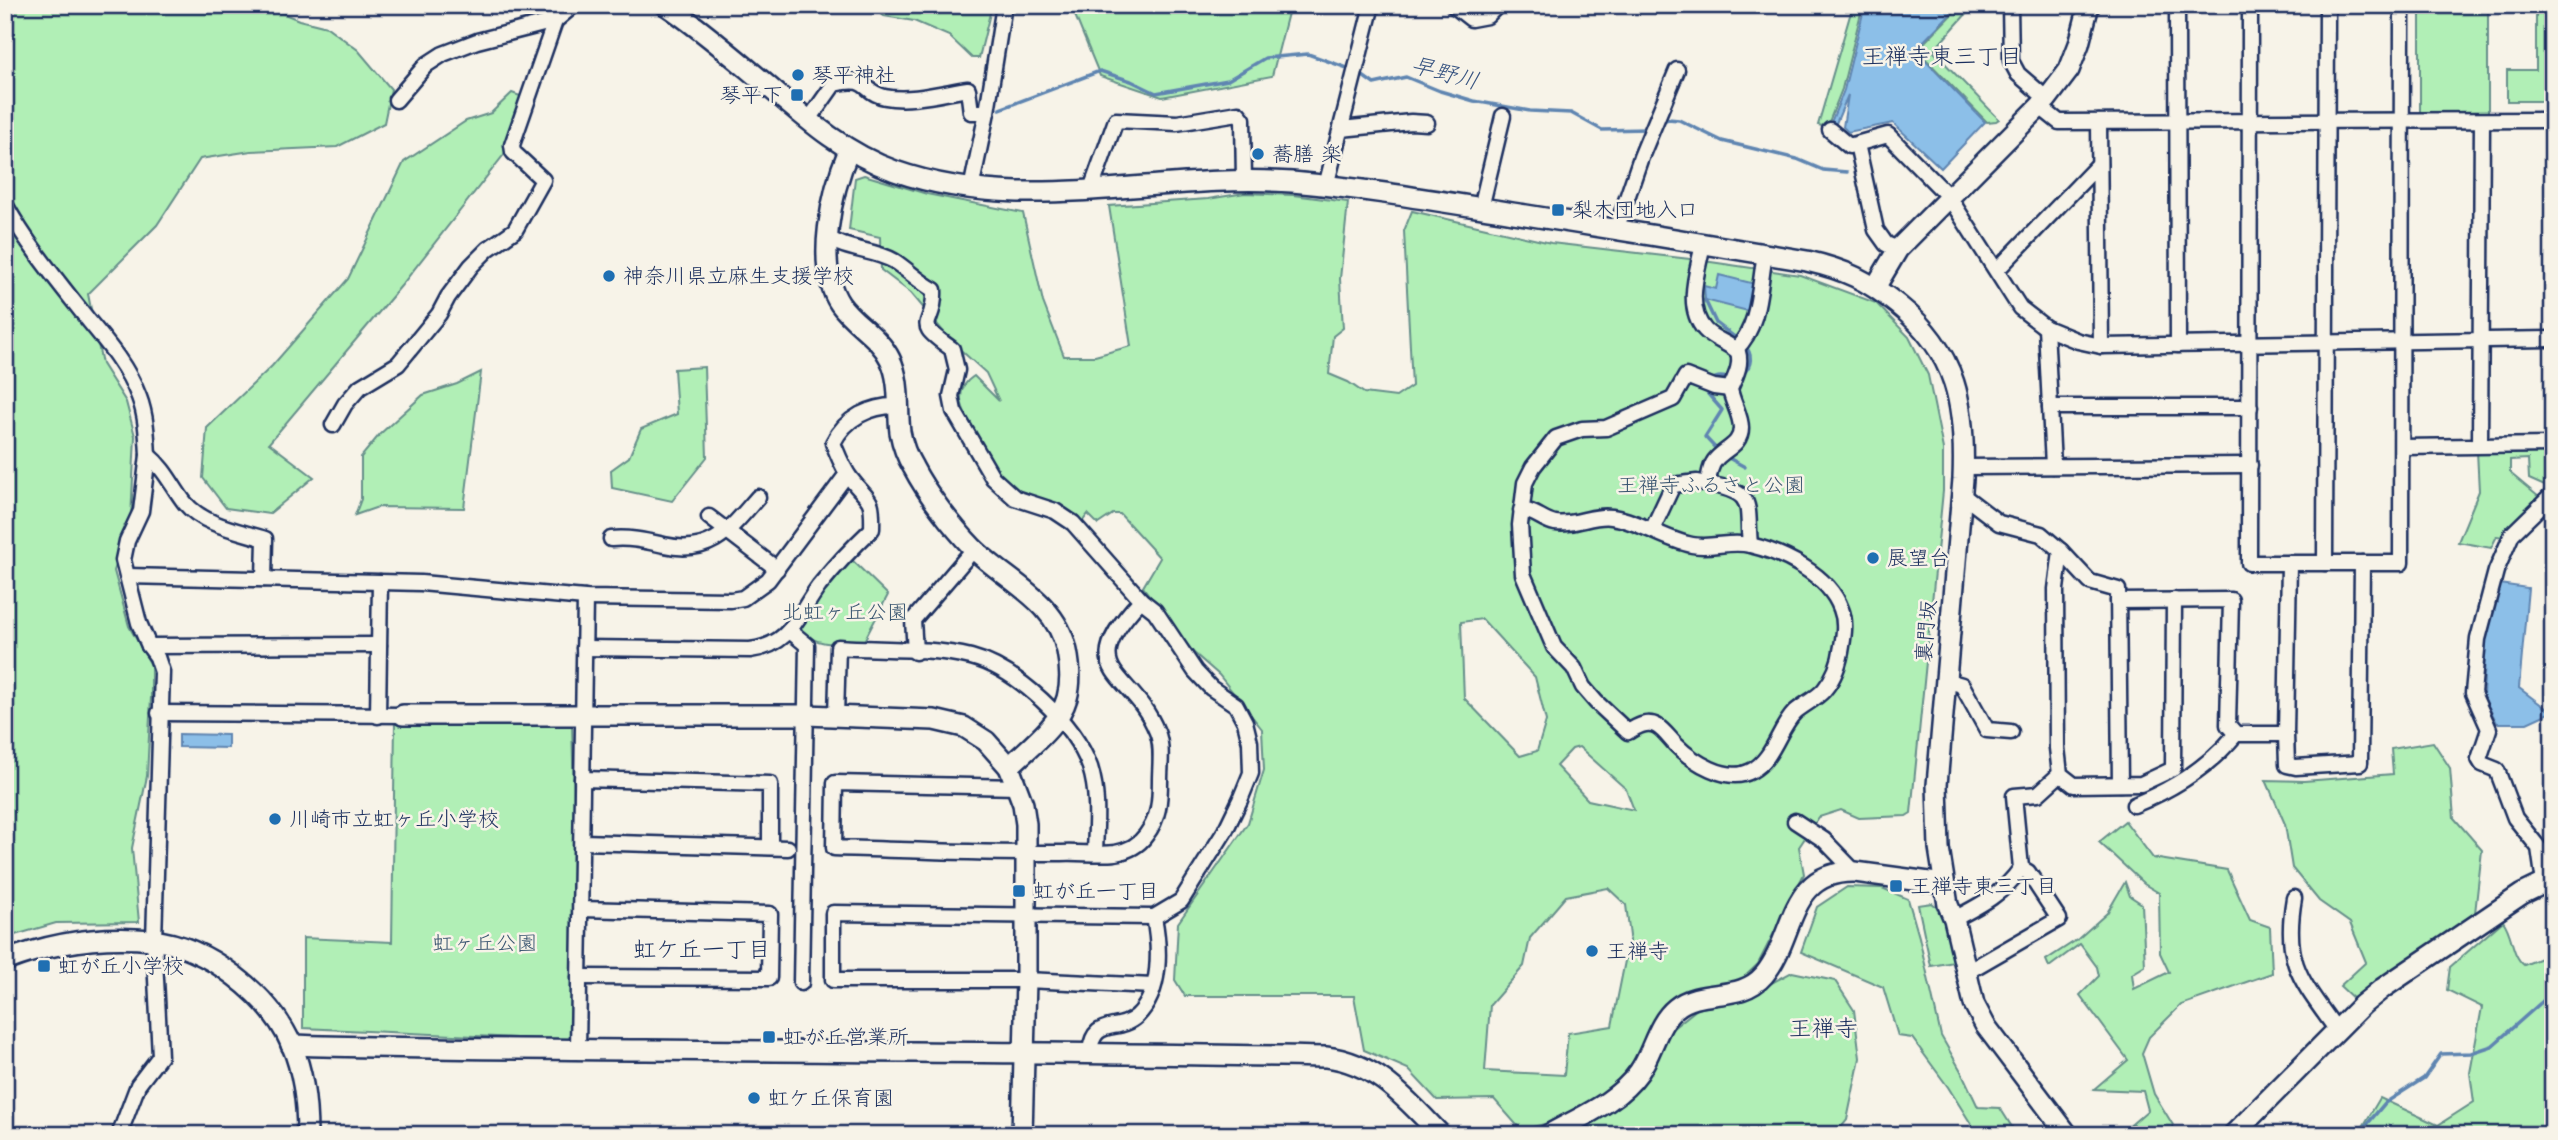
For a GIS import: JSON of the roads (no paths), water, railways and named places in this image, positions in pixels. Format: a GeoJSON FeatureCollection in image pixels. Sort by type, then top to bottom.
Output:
{"type":"FeatureCollection","features":[{"type":"Feature","properties":{"kind":"street"},"geometry":{"type":"LineString","coordinates":[[397,100],[426,65],[443,54],[477,41],[555,21],[574,5]]}},
{"type":"Feature","properties":{"kind":"street","name":"裏門坂"},"geometry":{"type":"LineString","coordinates":[[666,5],[702,30],[808,121],[849,150],[894,171],[930,182],[1013,193],[1090,192],[1244,181],[1326,186],[1765,254],[1832,267],[1876,286],[1928,332],[1946,360],[1959,406],[1963,467],[1937,807],[1939,848],[1948,905],[1954,919],[1975,1004],[1985,1025],[2068,1135]]}},
{"type":"Feature","properties":{"kind":"street"},"geometry":{"type":"LineString","coordinates":[[971,189],[987,112],[1004,5]]}},
{"type":"Feature","properties":{"kind":"street"},"geometry":{"type":"LineString","coordinates":[[1326,186],[1373,5]]}},
{"type":"Feature","properties":{"kind":"street"},"geometry":{"type":"LineString","coordinates":[[1453,5],[1471,19],[1487,16],[1498,5]]}},
{"type":"Feature","properties":{"kind":"street"},"geometry":{"type":"LineString","coordinates":[[2010,5],[2011,61],[2018,74],[2059,122],[2553,120]]}},
{"type":"Feature","properties":{"kind":"street"},"geometry":{"type":"LineString","coordinates":[[1876,286],[1898,249],[2043,102],[2068,70],[2079,44],[2089,5]]}},
{"type":"Feature","properties":{"kind":"street"},"geometry":{"type":"LineString","coordinates":[[2177,5],[2178,345]]}},
{"type":"Feature","properties":{"kind":"street"},"geometry":{"type":"LineString","coordinates":[[2250,5],[2249,563],[2401,563],[2402,5]]}},
{"type":"Feature","properties":{"kind":"street"},"geometry":{"type":"LineString","coordinates":[[2325,563],[2327,5]]}},
{"type":"Feature","properties":{"kind":"street"},"geometry":{"type":"LineString","coordinates":[[333,425],[345,404],[360,387],[398,364],[439,314],[448,296],[471,266],[488,249],[515,230],[543,180],[513,152],[512,145],[555,21]]}},
{"type":"Feature","properties":{"kind":"street"},"geometry":{"type":"LineString","coordinates":[[1616,230],[1641,157],[1677,70]]}},
{"type":"Feature","properties":{"kind":"street"},"geometry":{"type":"LineString","coordinates":[[808,121],[834,83],[852,80],[862,82],[881,97],[903,98],[968,89],[971,112],[987,112]]}},
{"type":"Feature","properties":{"kind":"street"},"geometry":{"type":"LineString","coordinates":[[1090,192],[1116,120],[1177,124],[1238,114],[1243,119],[1244,181]]}},
{"type":"Feature","properties":{"kind":"street"},"geometry":{"type":"LineString","coordinates":[[1481,208],[1503,116]]}},
{"type":"Feature","properties":{"kind":"street"},"geometry":{"type":"LineString","coordinates":[[2480,445],[2482,121]]}},
{"type":"Feature","properties":{"kind":"street"},"geometry":{"type":"LineString","coordinates":[[2099,122],[2101,346]]}},
{"type":"Feature","properties":{"kind":"street"},"geometry":{"type":"LineString","coordinates":[[1341,129],[1399,123],[1427,124]]}},
{"type":"Feature","properties":{"kind":"street"},"geometry":{"type":"LineString","coordinates":[[1830,130],[1849,146],[1888,135],[1949,197],[2021,308],[2046,328],[2078,341],[2101,346],[2553,339]]}},
{"type":"Feature","properties":{"kind":"street"},"geometry":{"type":"LineString","coordinates":[[1857,145],[1877,230],[1886,244],[1898,249]]}},
{"type":"Feature","properties":{"kind":"street"},"geometry":{"type":"LineString","coordinates":[[849,150],[839,180],[827,237],[825,259],[828,278],[840,304],[873,337],[890,359],[896,379],[901,436],[913,467],[974,549],[1046,607],[1059,625],[1070,666],[1067,699],[1057,716],[1009,767]]}},
{"type":"Feature","properties":{"kind":"street"},"geometry":{"type":"LineString","coordinates":[[1997,270],[2099,164]]}},
{"type":"Feature","properties":{"kind":"street"},"geometry":{"type":"LineString","coordinates":[[5,204],[40,258],[115,352],[140,399],[146,429],[148,455],[141,511],[127,541],[123,560],[139,623],[162,672],[154,940],[160,1056],[138,1085],[119,1135]]}},
{"type":"Feature","properties":{"kind":"street"},"geometry":{"type":"LineString","coordinates":[[827,237],[855,250],[876,254],[894,262],[917,281],[934,290],[926,326],[930,334],[952,349],[957,370],[951,396],[954,411],[993,478],[1015,498],[1055,511],[1073,523],[1141,600],[1155,611],[1195,671],[1211,688],[1236,705],[1245,722],[1251,755],[1251,773],[1225,831],[1181,901],[1154,917],[833,913],[833,980],[1026,980],[1153,986]]}},
{"type":"Feature","properties":{"kind":"street"},"geometry":{"type":"LineString","coordinates":[[1703,244],[1693,297],[1695,310],[1705,330],[1740,345]]}},
{"type":"Feature","properties":{"kind":"street"},"geometry":{"type":"LineString","coordinates":[[1708,484],[1711,467],[1736,443],[1742,431],[1733,382],[1740,360],[1740,345],[1752,327],[1765,254]]}},
{"type":"Feature","properties":{"kind":"street"},"geometry":{"type":"LineString","coordinates":[[2046,328],[2053,466]]}},
{"type":"Feature","properties":{"kind":"street"},"geometry":{"type":"LineString","coordinates":[[1521,510],[1528,510],[1552,523],[1567,524],[1611,517],[1695,546],[1730,543],[1750,545],[1791,559],[1831,589],[1841,609],[1844,634],[1834,674],[1824,690],[1786,722],[1763,762],[1750,772],[1719,772],[1700,763],[1678,747],[1657,726],[1649,723],[1628,732],[1596,702],[1583,687],[1574,668],[1554,647],[1523,575],[1521,510],[1525,483],[1533,467],[1556,438],[1581,429],[1606,428],[1673,399],[1686,376],[1714,387],[1733,382]]}},
{"type":"Feature","properties":{"kind":"street"},"geometry":{"type":"LineString","coordinates":[[584,648],[750,650],[765,648],[778,642],[790,631],[819,587],[853,546],[872,529],[873,509],[867,495],[848,474],[833,443],[840,429],[864,412],[898,406]]}},
{"type":"Feature","properties":{"kind":"street"},"geometry":{"type":"LineString","coordinates":[[2050,407],[2250,407]]}},
{"type":"Feature","properties":{"kind":"street"},"geometry":{"type":"LineString","coordinates":[[2402,446],[2553,446]]}},
{"type":"Feature","properties":{"kind":"street"},"geometry":{"type":"LineString","coordinates":[[148,455],[162,467],[186,504],[198,515],[265,539],[264,579]]}},
{"type":"Feature","properties":{"kind":"street"},"geometry":{"type":"LineString","coordinates":[[1963,467],[2250,465]]}},
{"type":"Feature","properties":{"kind":"street"},"geometry":{"type":"LineString","coordinates":[[127,576],[421,583],[585,598],[731,600],[743,598],[757,590],[777,569],[848,474]]}},
{"type":"Feature","properties":{"kind":"street"},"geometry":{"type":"LineString","coordinates":[[1652,530],[1672,485],[1697,482],[1737,491],[1744,499],[1749,510],[1750,545]]}},
{"type":"Feature","properties":{"kind":"street"},"geometry":{"type":"LineString","coordinates":[[1961,494],[1999,523],[2041,534],[2090,582],[2118,590],[2120,784]]}},
{"type":"Feature","properties":{"kind":"street"},"geometry":{"type":"LineString","coordinates":[[2233,1135],[2336,1028],[2383,988],[2522,894],[2548,881],[2539,848],[2515,818],[2497,770],[2482,764],[2479,758],[2489,729],[2473,693],[2478,639],[2496,571],[2512,534],[2553,494]]}},
{"type":"Feature","properties":{"kind":"street"},"geometry":{"type":"LineString","coordinates":[[611,539],[628,538],[685,548],[708,544],[727,532],[758,497]]}},
{"type":"Feature","properties":{"kind":"street"},"geometry":{"type":"LineString","coordinates":[[709,517],[777,569]]}},
{"type":"Feature","properties":{"kind":"street"},"geometry":{"type":"LineString","coordinates":[[915,652],[913,620],[974,549]]}},
{"type":"Feature","properties":{"kind":"street"},"geometry":{"type":"LineString","coordinates":[[2061,551],[2056,589],[2057,748],[2060,774],[2074,785],[2141,784],[2173,769],[2174,600]]}},
{"type":"Feature","properties":{"kind":"street"},"geometry":{"type":"LineString","coordinates":[[2289,563],[2287,765],[2296,767],[2360,763],[2362,563]]}},
{"type":"Feature","properties":{"kind":"street"},"geometry":{"type":"LineString","coordinates":[[378,716],[380,582]]}},
{"type":"Feature","properties":{"kind":"street"},"geometry":{"type":"LineString","coordinates":[[578,1049],[585,598]]}},
{"type":"Feature","properties":{"kind":"street"},"geometry":{"type":"LineString","coordinates":[[1018,788],[835,783],[834,848],[1115,853],[1134,847],[1146,835],[1159,807],[1158,734],[1140,702],[1114,675],[1109,652],[1110,639],[1120,623],[1141,600]]}},
{"type":"Feature","properties":{"kind":"street"},"geometry":{"type":"LineString","coordinates":[[2118,601],[2231,600],[2228,725],[2236,734],[2286,734]]}},
{"type":"Feature","properties":{"kind":"street"},"geometry":{"type":"LineString","coordinates":[[790,631],[807,645],[801,983]]}},
{"type":"Feature","properties":{"kind":"street"},"geometry":{"type":"LineString","coordinates":[[149,646],[379,645]]}},
{"type":"Feature","properties":{"kind":"street"},"geometry":{"type":"LineString","coordinates":[[836,716],[838,647],[954,654],[975,658],[993,667],[1024,685],[1057,716],[1072,735],[1089,765],[1096,792],[1095,852]]}},
{"type":"Feature","properties":{"kind":"street"},"geometry":{"type":"LineString","coordinates":[[1945,680],[1962,685],[1987,730],[2011,732]]}},
{"type":"Feature","properties":{"kind":"street"},"geometry":{"type":"LineString","coordinates":[[159,713],[378,716],[806,715],[934,720],[964,727],[986,741],[1009,767],[1018,788],[1026,824],[1023,1135]]}},
{"type":"Feature","properties":{"kind":"street"},"geometry":{"type":"LineString","coordinates":[[2134,805],[2162,794],[2212,761],[2236,734]]}},
{"type":"Feature","properties":{"kind":"street"},"geometry":{"type":"LineString","coordinates":[[1954,919],[1989,901],[2013,880],[2021,868],[2014,796],[2038,794],[2060,774]]}},
{"type":"Feature","properties":{"kind":"street"},"geometry":{"type":"LineString","coordinates":[[582,779],[770,784],[770,847]]}},
{"type":"Feature","properties":{"kind":"street"},"geometry":{"type":"LineString","coordinates":[[1795,821],[1824,840],[1855,873]]}},
{"type":"Feature","properties":{"kind":"street"},"geometry":{"type":"LineString","coordinates":[[582,842],[788,848]]}},
{"type":"Feature","properties":{"kind":"street"},"geometry":{"type":"LineString","coordinates":[[1967,972],[2059,919],[2041,888],[2028,872],[2021,868]]}},
{"type":"Feature","properties":{"kind":"street"},"geometry":{"type":"LineString","coordinates":[[1548,1135],[1605,1103],[1630,1084],[1646,1060],[1667,1017],[1676,1008],[1688,1000],[1727,995],[1753,985],[1764,975],[1804,894],[1812,885],[1832,874],[1855,873],[1944,884]]}},
{"type":"Feature","properties":{"kind":"street"},"geometry":{"type":"LineString","coordinates":[[2294,898],[2289,926],[2295,968],[2336,1028]]}},
{"type":"Feature","properties":{"kind":"street"},"geometry":{"type":"LineString","coordinates":[[579,977],[769,978],[769,914],[580,909]]}},
{"type":"Feature","properties":{"kind":"street"},"geometry":{"type":"LineString","coordinates":[[1090,1052],[1091,1039],[1098,1030],[1136,1017],[1153,986],[1158,960],[1154,917]]}},
{"type":"Feature","properties":{"kind":"street"},"geometry":{"type":"LineString","coordinates":[[5,961],[42,947],[64,943],[154,940],[198,953],[249,987],[275,1017],[291,1045],[301,1074],[307,1135]]}},
{"type":"Feature","properties":{"kind":"street"},"geometry":{"type":"LineString","coordinates":[[291,1045],[1024,1054],[1090,1052],[1326,1057],[1348,1061],[1388,1082],[1441,1135]]}},
{"type":"Feature","properties":{"kind":"water"},"geometry":{"type":"Polygon","coordinates":[[[1865,5],[1955,5],[1955,9],[1915,50],[1985,122],[1941,168],[1893,123],[1848,132],[1843,127],[1848,95],[1834,128],[1828,130],[1844,90],[1865,5]]]}},
{"type":"Feature","properties":{"kind":"water"},"geometry":{"type":"Polygon","coordinates":[[[1719,275],[1755,284],[1748,311],[1705,300],[1704,286],[1716,289],[1719,275]]]}},
{"type":"Feature","properties":{"kind":"water"},"geometry":{"type":"Polygon","coordinates":[[[2499,584],[2528,588],[2519,688],[2551,712],[2527,723],[2497,723],[2483,696],[2486,639],[2499,584]]]}},
{"type":"Feature","properties":{"kind":"water"},"geometry":{"type":"Polygon","coordinates":[[[179,734],[228,735],[228,748],[179,747],[179,734]]]}},
{"type":"Feature","properties":{"kind":"waterway","name":"早野川"},"geometry":{"type":"LineString","coordinates":[[1000,109],[1100,71],[1156,93],[1228,80],[1265,58],[1308,54],[1350,69]]}},
{"type":"Feature","properties":{"kind":"waterway","name":"早野川"},"geometry":{"type":"LineString","coordinates":[[1360,74],[1374,84],[1406,77],[1474,101],[1530,111],[1571,113],[1602,130],[1647,129]]}},
{"type":"Feature","properties":{"kind":"waterway","name":"早野川"},"geometry":{"type":"LineString","coordinates":[[1660,123],[1668,119],[1679,120],[1722,141],[1797,159],[1823,170],[1847,172]]}},
{"type":"Feature","properties":{"kind":"waterway"},"geometry":{"type":"LineString","coordinates":[[1705,300],[1716,323],[1737,339]]}},
{"type":"Feature","properties":{"kind":"waterway"},"geometry":{"type":"LineString","coordinates":[[1742,375],[1750,360],[1749,352],[1743,344]]}},
{"type":"Feature","properties":{"kind":"waterway"},"geometry":{"type":"LineString","coordinates":[[1710,382],[1717,377],[1731,378]]}},
{"type":"Feature","properties":{"kind":"waterway"},"geometry":{"type":"LineString","coordinates":[[1707,389],[1722,410],[1705,437],[1719,452]]}},
{"type":"Feature","properties":{"kind":"waterway"},"geometry":{"type":"LineString","coordinates":[[1725,456],[1745,467]]}},
{"type":"Feature","properties":{"kind":"waterway"},"geometry":{"type":"LineString","coordinates":[[2358,1135],[2385,1103],[2424,1078],[2441,1054],[2471,1053],[2492,1046],[2553,992]]}},
{"type":"Feature","properties":{"kind":"place","name":"琴平神社"},"geometry":{"type":"Point","coordinates":[798,75]}},
{"type":"Feature","properties":{"kind":"place","name":"琴平下"},"geometry":{"type":"Point","coordinates":[797,95]}},
{"type":"Feature","properties":{"kind":"place","name":"蕎膳 楽"},"geometry":{"type":"Point","coordinates":[1258,154]}},
{"type":"Feature","properties":{"kind":"place","name":"梨木団地入口"},"geometry":{"type":"Point","coordinates":[1558,210]}},
{"type":"Feature","properties":{"kind":"place","name":"神奈川県立麻生支援学校"},"geometry":{"type":"Point","coordinates":[609,276]}},
{"type":"Feature","properties":{"kind":"place","name":"展望台"},"geometry":{"type":"Point","coordinates":[1873,558]}},
{"type":"Feature","properties":{"kind":"place","name":"川崎市立虹ヶ丘小学校"},"geometry":{"type":"Point","coordinates":[275,819]}},
{"type":"Feature","properties":{"kind":"place","name":"王禅寺東三丁目"},"geometry":{"type":"Point","coordinates":[1896,886]}},
{"type":"Feature","properties":{"kind":"place","name":"虹が丘一丁目"},"geometry":{"type":"Point","coordinates":[1019,891]}},
{"type":"Feature","properties":{"kind":"place","name":"王禅寺"},"geometry":{"type":"Point","coordinates":[1592,951]}},
{"type":"Feature","properties":{"kind":"place","name":"虹が丘小学校"},"geometry":{"type":"Point","coordinates":[44,966]}},
{"type":"Feature","properties":{"kind":"place","name":"虹が丘営業所"},"geometry":{"type":"Point","coordinates":[769,1037]}},
{"type":"Feature","properties":{"kind":"place","name":"虹ケ丘保育園"},"geometry":{"type":"Point","coordinates":[754,1098]}},
{"type":"Feature","properties":{"kind":"district","name":"王禅寺東三丁目"},"geometry":{"type":"Point","coordinates":[1942,56]}},
{"type":"Feature","properties":{"kind":"district","name":"虹ケ丘一丁目"},"geometry":{"type":"Point","coordinates":[702,949]}},
{"type":"Feature","properties":{"kind":"district","name":"王禅寺"},"geometry":{"type":"Point","coordinates":[1823,1028]}},
{"type":"Feature","properties":{"kind":"park label","name":"王禅寺ふるさと公園"},"geometry":{"type":"Point","coordinates":[1711,485]}},
{"type":"Feature","properties":{"kind":"park label","name":"北虹ヶ丘公園"},"geometry":{"type":"Point","coordinates":[845,612]}},
{"type":"Feature","properties":{"kind":"park label","name":"虹ヶ丘公園"},"geometry":{"type":"Point","coordinates":[485,943]}}]}
